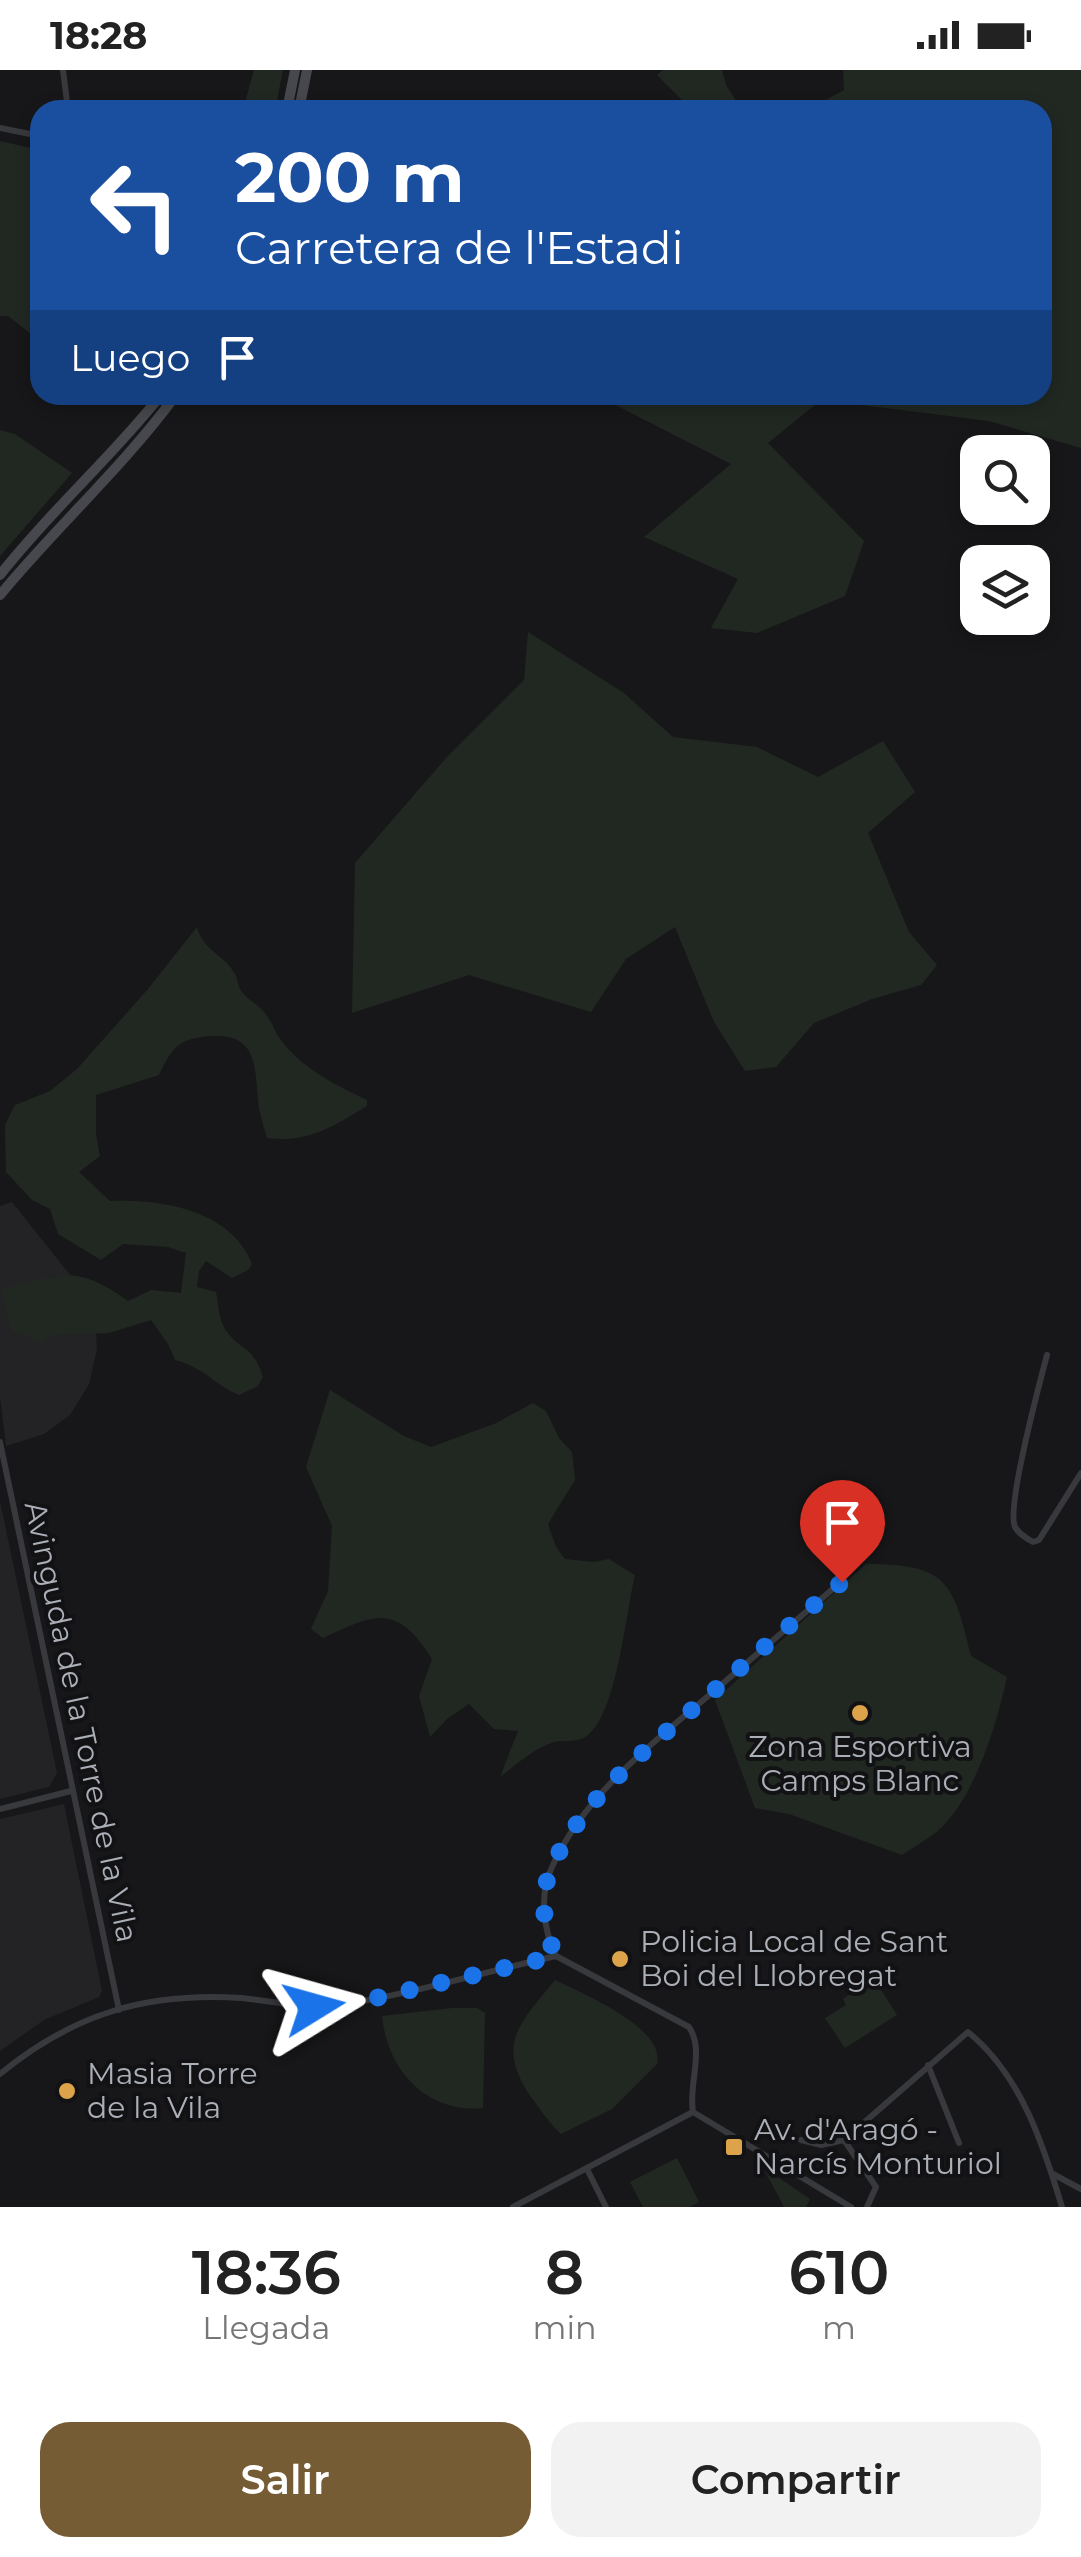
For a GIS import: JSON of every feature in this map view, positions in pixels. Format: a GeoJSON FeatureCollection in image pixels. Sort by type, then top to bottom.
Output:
{"type":"FeatureCollection","features":[{"type":"Feature","properties":{"kind":"street"},"geometry":{"type":"LineString","coordinates":[[63,70],[67,100]]}},
{"type":"Feature","properties":{"kind":"street"},"geometry":{"type":"LineString","coordinates":[[289,100],[295,70]]}},
{"type":"Feature","properties":{"kind":"street"},"geometry":{"type":"LineString","coordinates":[[300,100],[306,70]]}},
{"type":"Feature","properties":{"kind":"street"},"geometry":{"type":"LineString","coordinates":[[0,128],[30,134]]}},
{"type":"Feature","properties":{"kind":"street"},"geometry":{"type":"LineString","coordinates":[[2,572],[153,405]]}},
{"type":"Feature","properties":{"kind":"street"},"geometry":{"type":"LineString","coordinates":[[0,595],[53,532],[130,454],[168,405]]}},
{"type":"Feature","properties":{"kind":"street"},"geometry":{"type":"LineString","coordinates":[[1047,1355],[1032,1411],[1014,1514],[1019,1533],[1033,1542],[1048,1529],[1081,1474]]}},
{"type":"Feature","properties":{"kind":"street","name":"Avinguda de la Torre de la Vila"},"geometry":{"type":"LineString","coordinates":[[0,1442],[118,2010]]}},
{"type":"Feature","properties":{"kind":"street"},"geometry":{"type":"LineString","coordinates":[[842,1582],[664,1733],[588,1809],[550,1869],[544,1893],[547,1936],[556,1956],[689,2027],[696,2038],[690,2095],[694,2112],[851,2207]]}},
{"type":"Feature","properties":{"kind":"street"},"geometry":{"type":"LineString","coordinates":[[0,1809],[71,1790]]}},
{"type":"Feature","properties":{"kind":"street"},"geometry":{"type":"LineString","coordinates":[[0,2074],[34,2046],[81,2022],[163,1998],[242,1998],[338,2006],[556,1956]]}},
{"type":"Feature","properties":{"kind":"street"},"geometry":{"type":"LineString","coordinates":[[801,2140],[821,2145],[844,2140],[968,2032],[1002,2067],[1035,2129],[1062,2207]]}},
{"type":"Feature","properties":{"kind":"street"},"geometry":{"type":"LineString","coordinates":[[928,2066],[959,2143]]}},
{"type":"Feature","properties":{"kind":"street"},"geometry":{"type":"LineString","coordinates":[[513,2207],[694,2112]]}},
{"type":"Feature","properties":{"kind":"street"},"geometry":{"type":"LineString","coordinates":[[844,2140],[876,2187],[866,2207]]}},
{"type":"Feature","properties":{"kind":"street"},"geometry":{"type":"LineString","coordinates":[[587,2169],[606,2207]]}},
{"type":"Feature","properties":{"kind":"street"},"geometry":{"type":"LineString","coordinates":[[1052,2174],[1081,2189]]}},
{"type":"Feature","properties":{"kind":"street"},"geometry":{"type":"LineString","coordinates":[[828,2207],[840,2200]]}},
{"type":"Feature","properties":{"kind":"shaded area"},"geometry":{"type":"Polygon","coordinates":[[[254,70],[283,70],[277,100],[246,100],[254,70]]]}},
{"type":"Feature","properties":{"kind":"shaded area"},"geometry":{"type":"Polygon","coordinates":[[[663,70],[722,70],[736,100],[682,100],[657,75],[663,70]]]}},
{"type":"Feature","properties":{"kind":"shaded area"},"geometry":{"type":"Polygon","coordinates":[[[843,70],[1081,70],[1081,448],[1050,439],[1050,435],[989,421],[861,405],[1052,405],[1052,100],[826,100],[844,90],[843,70]]]}},
{"type":"Feature","properties":{"kind":"shaded area"},"geometry":{"type":"Polygon","coordinates":[[[0,141],[30,148],[30,333],[8,316],[0,316],[0,141]]]}},
{"type":"Feature","properties":{"kind":"shaded area"},"geometry":{"type":"Polygon","coordinates":[[[616,405],[815,405],[768,443],[864,541],[845,596],[757,633],[711,628],[738,579],[644,537],[731,464],[616,405]]]}},
{"type":"Feature","properties":{"kind":"shaded area"},"geometry":{"type":"Polygon","coordinates":[[[0,430],[15,434],[72,473],[0,556],[0,430]]]}},
{"type":"Feature","properties":{"kind":"shaded area"},"geometry":{"type":"Polygon","coordinates":[[[528,632],[624,693],[673,737],[757,747],[818,777],[883,741],[915,792],[868,833],[909,932],[937,965],[921,985],[872,999],[814,1023],[776,1067],[745,1071],[714,1022],[675,927],[626,959],[591,1012],[469,975],[352,1013],[355,863],[447,757],[524,680],[528,632]]]}},
{"type":"Feature","properties":{"kind":"shaded area"},"geometry":{"type":"Polygon","coordinates":[[[197,927],[204,942],[230,967],[242,992],[266,1014],[291,1052],[322,1076],[367,1100],[367,1106],[320,1132],[295,1138],[267,1138],[250,1054],[235,1039],[221,1036],[186,1041],[171,1054],[159,1075],[96,1095],[100,1156],[79,1172],[110,1201],[151,1202],[212,1220],[242,1246],[252,1264],[232,1278],[206,1261],[199,1271],[197,1287],[216,1292],[224,1327],[259,1366],[263,1377],[258,1386],[239,1395],[175,1360],[151,1320],[109,1333],[51,1335],[41,1342],[10,1330],[1,1289],[67,1276],[94,1281],[128,1301],[151,1290],[181,1293],[186,1253],[168,1247],[123,1244],[101,1260],[58,1234],[50,1209],[32,1200],[6,1172],[5,1125],[15,1105],[50,1091],[77,1069],[197,927]]]}},
{"type":"Feature","properties":{"kind":"shaded area"},"geometry":{"type":"Polygon","coordinates":[[[12,1202],[82,1290],[96,1331],[97,1349],[89,1384],[70,1415],[44,1434],[6,1446],[0,1397],[0,1206],[12,1202]]]}},
{"type":"Feature","properties":{"kind":"shaded area"},"geometry":{"type":"Polygon","coordinates":[[[330,1390],[404,1436],[431,1447],[494,1424],[533,1403],[546,1411],[559,1438],[572,1452],[575,1480],[548,1524],[556,1547],[565,1559],[609,1559],[635,1575],[613,1684],[598,1723],[588,1735],[544,1746],[500,1777],[518,1731],[494,1729],[469,1704],[430,1737],[419,1696],[432,1659],[407,1628],[384,1618],[357,1623],[323,1638],[311,1629],[328,1591],[332,1526],[306,1467],[330,1390]]]}},
{"type":"Feature","properties":{"kind":"shaded area"},"geometry":{"type":"Polygon","coordinates":[[[0,1501],[57,1773],[49,1787],[0,1799],[0,1501]]]}},
{"type":"Feature","properties":{"kind":"shaded area","name":"Zona Esportiva Camps Blanc"},"geometry":{"type":"Polygon","coordinates":[[[866,1564],[914,1568],[942,1582],[959,1610],[971,1656],[1007,1677],[991,1736],[965,1797],[941,1828],[902,1855],[789,1814],[755,1808],[715,1700],[866,1564]]]}},
{"type":"Feature","properties":{"kind":"shaded area"},"geometry":{"type":"Polygon","coordinates":[[[64,1804],[102,1991],[99,1997],[44,2020],[0,2051],[0,1819],[64,1804]]]}},
{"type":"Feature","properties":{"kind":"shaded area"},"geometry":{"type":"Polygon","coordinates":[[[874,1979],[897,2015],[845,2048],[825,2018],[846,2005],[843,1999],[874,1979]]]}},
{"type":"Feature","properties":{"kind":"shaded area"},"geometry":{"type":"Polygon","coordinates":[[[555,1980],[636,2025],[656,2051],[657,2064],[612,2109],[561,2134],[520,2079],[514,2048],[523,2022],[555,1980]]]}},
{"type":"Feature","properties":{"kind":"shaded area"},"geometry":{"type":"Polygon","coordinates":[[[477,2008],[485,2013],[483,2108],[462,2108],[427,2096],[401,2070],[385,2035],[382,2016],[477,2008]]]}},
{"type":"Feature","properties":{"kind":"shaded area"},"geometry":{"type":"Polygon","coordinates":[[[677,2158],[699,2202],[689,2207],[643,2207],[630,2182],[677,2158]]]}},
{"type":"Feature","properties":{"kind":"shaded area"},"geometry":{"type":"Polygon","coordinates":[[[763,2167],[810,2199],[806,2207],[784,2207],[763,2167]]]}},
{"type":"Feature","properties":{"kind":"place","name":"Zona Esportiva Camps Blanc"},"geometry":{"type":"Point","coordinates":[860,1713]}},
{"type":"Feature","properties":{"kind":"place","name":"Policia Local de Sant Boi del Llobregat"},"geometry":{"type":"Point","coordinates":[620,1959]}},
{"type":"Feature","properties":{"kind":"place","name":"Masia Torre de la Vila"},"geometry":{"type":"Point","coordinates":[67,2091]}},
{"type":"Feature","properties":{"kind":"place","name":"Av. d'Aragó - Narcís Monturiol"},"geometry":{"type":"Point","coordinates":[734,2147]}},
{"type":"Feature","properties":{"kind":"route"},"geometry":{"type":"LineString","coordinates":[[314,2007],[367,2000],[556,1956],[547,1936],[544,1893],[550,1869],[588,1809],[664,1733],[842,1582]]}}]}
